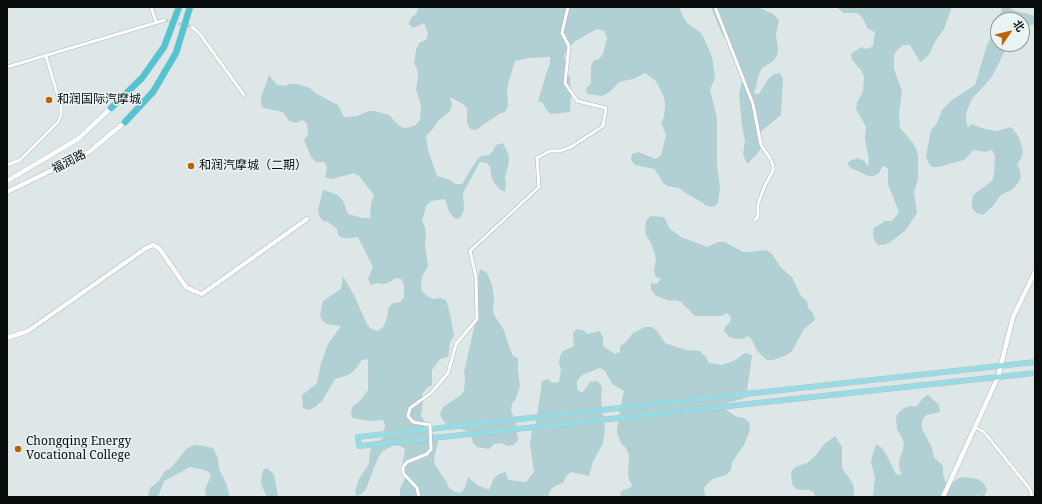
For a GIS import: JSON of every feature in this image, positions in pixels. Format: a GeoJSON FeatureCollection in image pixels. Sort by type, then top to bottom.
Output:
{"type":"FeatureCollection","features":[{"type":"Feature","properties":{"kind":"highway"},"geometry":{"type":"LineString","coordinates":[[111,108],[142,78],[164,47],[176,18],[178,7]]}},
{"type":"Feature","properties":{"kind":"highway"},"geometry":{"type":"LineString","coordinates":[[125,122],[153,92],[176,53],[189,9]]}},
{"type":"Feature","properties":{"kind":"main road"},"geometry":{"type":"LineString","coordinates":[[1035,362],[358,437],[359,446],[1035,373]]}},
{"type":"Feature","properties":{"kind":"street"},"geometry":{"type":"LineString","coordinates":[[151,7],[156,22]]}},
{"type":"Feature","properties":{"kind":"street"},"geometry":{"type":"LineString","coordinates":[[419,497],[417,488],[403,473],[403,467],[407,462],[427,454],[431,450],[430,425],[413,422],[408,416],[410,408],[431,393],[448,373],[456,344],[477,319],[476,277],[470,251],[539,187],[537,158],[550,151],[560,151],[571,147],[603,126],[606,108],[576,101],[566,84],[569,46],[562,33],[568,7]]}},
{"type":"Feature","properties":{"kind":"street"},"geometry":{"type":"LineString","coordinates":[[716,7],[753,104],[760,145],[771,160],[774,171],[765,185],[758,204],[758,216],[755,220]]}},
{"type":"Feature","properties":{"kind":"street"},"geometry":{"type":"LineString","coordinates":[[7,68],[165,20]]}},
{"type":"Feature","properties":{"kind":"street"},"geometry":{"type":"LineString","coordinates":[[192,27],[199,33],[244,95]]}},
{"type":"Feature","properties":{"kind":"street"},"geometry":{"type":"LineString","coordinates":[[7,165],[20,160],[58,122],[61,115],[61,107],[46,56]]}},
{"type":"Feature","properties":{"kind":"street","name":"福润路"},"geometry":{"type":"LineString","coordinates":[[7,181],[78,139],[111,108]]}},
{"type":"Feature","properties":{"kind":"street","name":"福润路"},"geometry":{"type":"LineString","coordinates":[[7,192],[88,152],[125,122]]}},
{"type":"Feature","properties":{"kind":"street"},"geometry":{"type":"LineString","coordinates":[[7,338],[28,331],[140,252],[153,245],[159,248],[186,287],[202,294],[307,219]]}},
{"type":"Feature","properties":{"kind":"street"},"geometry":{"type":"LineString","coordinates":[[943,497],[998,377],[1013,317],[1035,272]]}},
{"type":"Feature","properties":{"kind":"street"},"geometry":{"type":"LineString","coordinates":[[975,427],[984,432],[1030,489],[1032,497]]}},
{"type":"Feature","properties":{"kind":"shaded area"},"geometry":{"type":"Polygon","coordinates":[[[419,7],[679,7],[688,24],[700,32],[704,38],[712,57],[715,78],[710,90],[717,118],[717,165],[720,187],[718,203],[713,207],[706,206],[679,188],[667,186],[662,182],[654,169],[635,165],[631,160],[632,154],[638,152],[656,159],[661,155],[666,135],[661,123],[664,117],[665,105],[664,97],[656,81],[645,73],[633,79],[619,82],[610,92],[602,96],[587,94],[586,88],[591,84],[591,66],[594,60],[599,59],[603,54],[607,38],[604,31],[597,29],[574,42],[564,55],[567,72],[570,78],[570,112],[551,114],[546,110],[543,103],[538,101],[550,64],[550,57],[529,58],[515,61],[507,89],[508,106],[505,112],[499,114],[476,130],[470,129],[467,123],[467,108],[450,97],[452,104],[450,111],[439,120],[426,136],[428,150],[437,176],[450,180],[455,184],[462,184],[476,161],[481,156],[489,155],[496,145],[503,143],[509,156],[509,162],[505,177],[505,192],[499,189],[495,184],[492,179],[490,167],[487,163],[480,162],[463,193],[464,209],[462,215],[458,219],[453,217],[449,212],[445,199],[431,201],[426,206],[422,221],[425,227],[425,244],[428,266],[422,277],[422,291],[433,299],[440,298],[446,300],[454,336],[450,343],[448,357],[440,359],[432,370],[432,385],[422,394],[423,401],[421,416],[438,442],[434,458],[435,465],[449,488],[455,492],[461,493],[465,488],[468,477],[477,485],[489,490],[494,478],[499,474],[506,472],[508,480],[526,482],[534,472],[530,445],[532,430],[536,423],[542,381],[548,379],[552,383],[559,382],[561,370],[559,363],[560,356],[563,351],[574,346],[573,334],[576,329],[582,330],[588,334],[600,331],[603,338],[603,346],[615,354],[620,352],[620,346],[625,343],[633,333],[645,327],[652,327],[657,331],[665,343],[686,350],[700,351],[709,363],[722,365],[734,361],[745,353],[752,355],[745,398],[725,403],[725,409],[737,417],[744,418],[749,422],[750,430],[744,445],[732,462],[731,470],[726,475],[713,479],[708,483],[704,488],[705,497],[621,497],[620,492],[633,486],[629,480],[628,474],[629,455],[626,448],[621,443],[617,432],[618,419],[624,391],[612,384],[605,371],[600,368],[582,375],[577,381],[577,389],[582,393],[590,382],[597,381],[602,386],[601,400],[605,430],[603,443],[593,462],[589,476],[571,472],[566,476],[563,483],[551,489],[548,497],[400,497],[400,489],[406,476],[401,474],[405,449],[394,445],[383,451],[378,458],[366,489],[362,494],[356,496],[355,491],[359,479],[369,464],[370,451],[373,445],[383,438],[385,425],[383,420],[371,421],[352,418],[351,412],[353,406],[359,402],[368,390],[368,359],[362,360],[354,371],[348,375],[335,379],[322,401],[315,407],[309,410],[303,408],[302,395],[317,383],[321,363],[328,344],[341,326],[327,324],[322,320],[320,315],[323,301],[341,289],[343,276],[354,295],[367,324],[371,329],[378,331],[383,327],[386,321],[389,307],[393,303],[400,302],[404,297],[404,285],[401,279],[395,278],[384,284],[377,283],[371,285],[368,279],[373,267],[358,237],[343,238],[338,235],[337,229],[328,222],[323,221],[319,216],[318,209],[323,190],[338,195],[343,201],[348,214],[362,218],[370,218],[371,203],[374,196],[371,191],[359,176],[354,173],[332,179],[325,177],[327,167],[324,162],[316,162],[311,157],[304,140],[308,135],[307,123],[302,120],[296,123],[289,121],[283,112],[263,108],[261,97],[269,75],[277,85],[284,86],[297,84],[310,88],[315,93],[338,105],[344,117],[357,116],[369,111],[375,111],[389,115],[398,125],[404,128],[416,125],[420,120],[421,106],[416,89],[418,76],[414,63],[416,50],[419,43],[426,40],[428,34],[424,23],[413,28],[409,24],[411,18],[416,14],[419,7]]]}},
{"type":"Feature","properties":{"kind":"shaded area"},"geometry":{"type":"Polygon","coordinates":[[[711,7],[758,7],[773,14],[779,20],[776,34],[778,50],[777,56],[773,61],[762,68],[754,93],[759,94],[768,79],[774,74],[780,73],[783,79],[781,115],[758,134],[758,141],[761,148],[747,164],[743,154],[745,141],[739,95],[743,75],[734,57],[731,43],[722,34],[711,7]]]}},
{"type":"Feature","properties":{"kind":"shaded area"},"geometry":{"type":"Polygon","coordinates":[[[837,7],[952,7],[944,29],[926,58],[920,62],[910,45],[903,45],[894,55],[894,69],[902,91],[899,114],[900,128],[917,150],[918,179],[914,192],[917,213],[906,230],[889,243],[883,245],[878,245],[874,240],[874,228],[885,221],[892,221],[899,212],[888,184],[888,168],[883,166],[879,173],[874,176],[868,176],[851,168],[847,163],[858,158],[864,161],[868,166],[869,160],[865,139],[866,127],[856,109],[857,103],[863,91],[864,77],[861,70],[852,60],[851,54],[861,47],[867,49],[873,46],[875,32],[868,29],[862,17],[857,13],[843,13],[837,7]]]}},
{"type":"Feature","properties":{"kind":"shaded area"},"geometry":{"type":"Polygon","coordinates":[[[1002,7],[1010,7],[1013,10],[1020,12],[1001,12],[1002,7]]]}},
{"type":"Feature","properties":{"kind":"shaded area"},"geometry":{"type":"Polygon","coordinates":[[[1030,15],[1035,16],[1035,24],[1030,26],[1030,15]]]}},
{"type":"Feature","properties":{"kind":"shaded area"},"geometry":{"type":"Polygon","coordinates":[[[990,39],[990,52],[1004,52],[992,77],[971,100],[966,114],[968,128],[971,124],[997,131],[1011,127],[1019,137],[1023,151],[1021,159],[1017,164],[1021,177],[1018,183],[1013,189],[1001,195],[993,206],[983,215],[976,213],[972,208],[972,201],[973,195],[992,181],[995,156],[992,150],[985,152],[974,150],[964,160],[939,167],[932,167],[926,156],[931,130],[936,125],[942,110],[952,100],[975,85],[990,39]]]}},
{"type":"Feature","properties":{"kind":"shaded area"},"geometry":{"type":"Polygon","coordinates":[[[650,216],[664,217],[670,229],[681,237],[707,247],[718,242],[725,242],[743,252],[766,250],[772,254],[779,265],[792,277],[801,296],[807,301],[808,308],[813,313],[815,320],[804,329],[792,351],[787,355],[773,360],[767,360],[757,351],[752,340],[748,336],[742,339],[729,337],[724,331],[725,327],[730,322],[731,317],[727,313],[721,316],[695,316],[681,302],[675,300],[669,301],[655,295],[651,289],[651,283],[657,284],[661,279],[656,277],[654,271],[656,259],[652,245],[645,233],[646,221],[650,216]]]}},
{"type":"Feature","properties":{"kind":"shaded area"},"geometry":{"type":"Polygon","coordinates":[[[480,269],[487,273],[492,285],[494,315],[503,328],[513,356],[518,358],[520,386],[511,410],[516,423],[518,440],[514,445],[508,446],[501,443],[494,444],[489,449],[477,447],[473,443],[471,432],[447,425],[440,414],[443,407],[461,395],[464,391],[464,372],[475,323],[475,304],[480,269]]]}},
{"type":"Feature","properties":{"kind":"shaded area"},"geometry":{"type":"Polygon","coordinates":[[[928,395],[939,405],[940,412],[926,415],[922,421],[922,429],[932,448],[934,457],[943,466],[945,482],[950,484],[959,478],[965,477],[978,479],[984,484],[987,490],[984,497],[978,495],[976,497],[873,497],[875,477],[871,463],[876,444],[882,448],[886,454],[896,474],[902,475],[899,468],[899,461],[904,442],[897,429],[896,417],[904,408],[910,406],[916,407],[923,398],[928,395]]]}},
{"type":"Feature","properties":{"kind":"shaded area"},"geometry":{"type":"Polygon","coordinates":[[[835,436],[842,447],[842,468],[853,484],[853,497],[815,497],[814,492],[796,489],[792,484],[791,472],[795,467],[807,463],[812,459],[824,444],[835,436]]]}},
{"type":"Feature","properties":{"kind":"shaded area"},"geometry":{"type":"Polygon","coordinates":[[[194,445],[213,448],[218,458],[219,469],[226,483],[230,497],[206,497],[205,489],[211,476],[209,472],[190,467],[164,481],[158,497],[148,497],[151,487],[159,481],[164,472],[172,467],[186,449],[194,445]]]}},
{"type":"Feature","properties":{"kind":"shaded area"},"geometry":{"type":"Polygon","coordinates":[[[267,468],[274,474],[278,497],[267,497],[264,491],[261,482],[262,474],[263,470],[267,468]]]}},
{"type":"Feature","properties":{"kind":"tunnel"},"geometry":{"type":"LineString","coordinates":[[165,20],[192,27]]}},
{"type":"Feature","properties":{"kind":"place","name":"和润国际汽摩城"},"geometry":{"type":"Point","coordinates":[49,100]}},
{"type":"Feature","properties":{"kind":"place","name":"和润汽摩城（二期）"},"geometry":{"type":"Point","coordinates":[191,166]}},
{"type":"Feature","properties":{"kind":"place","name":"Chongqing Energy Vocational College"},"geometry":{"type":"Point","coordinates":[18,449]}}]}
